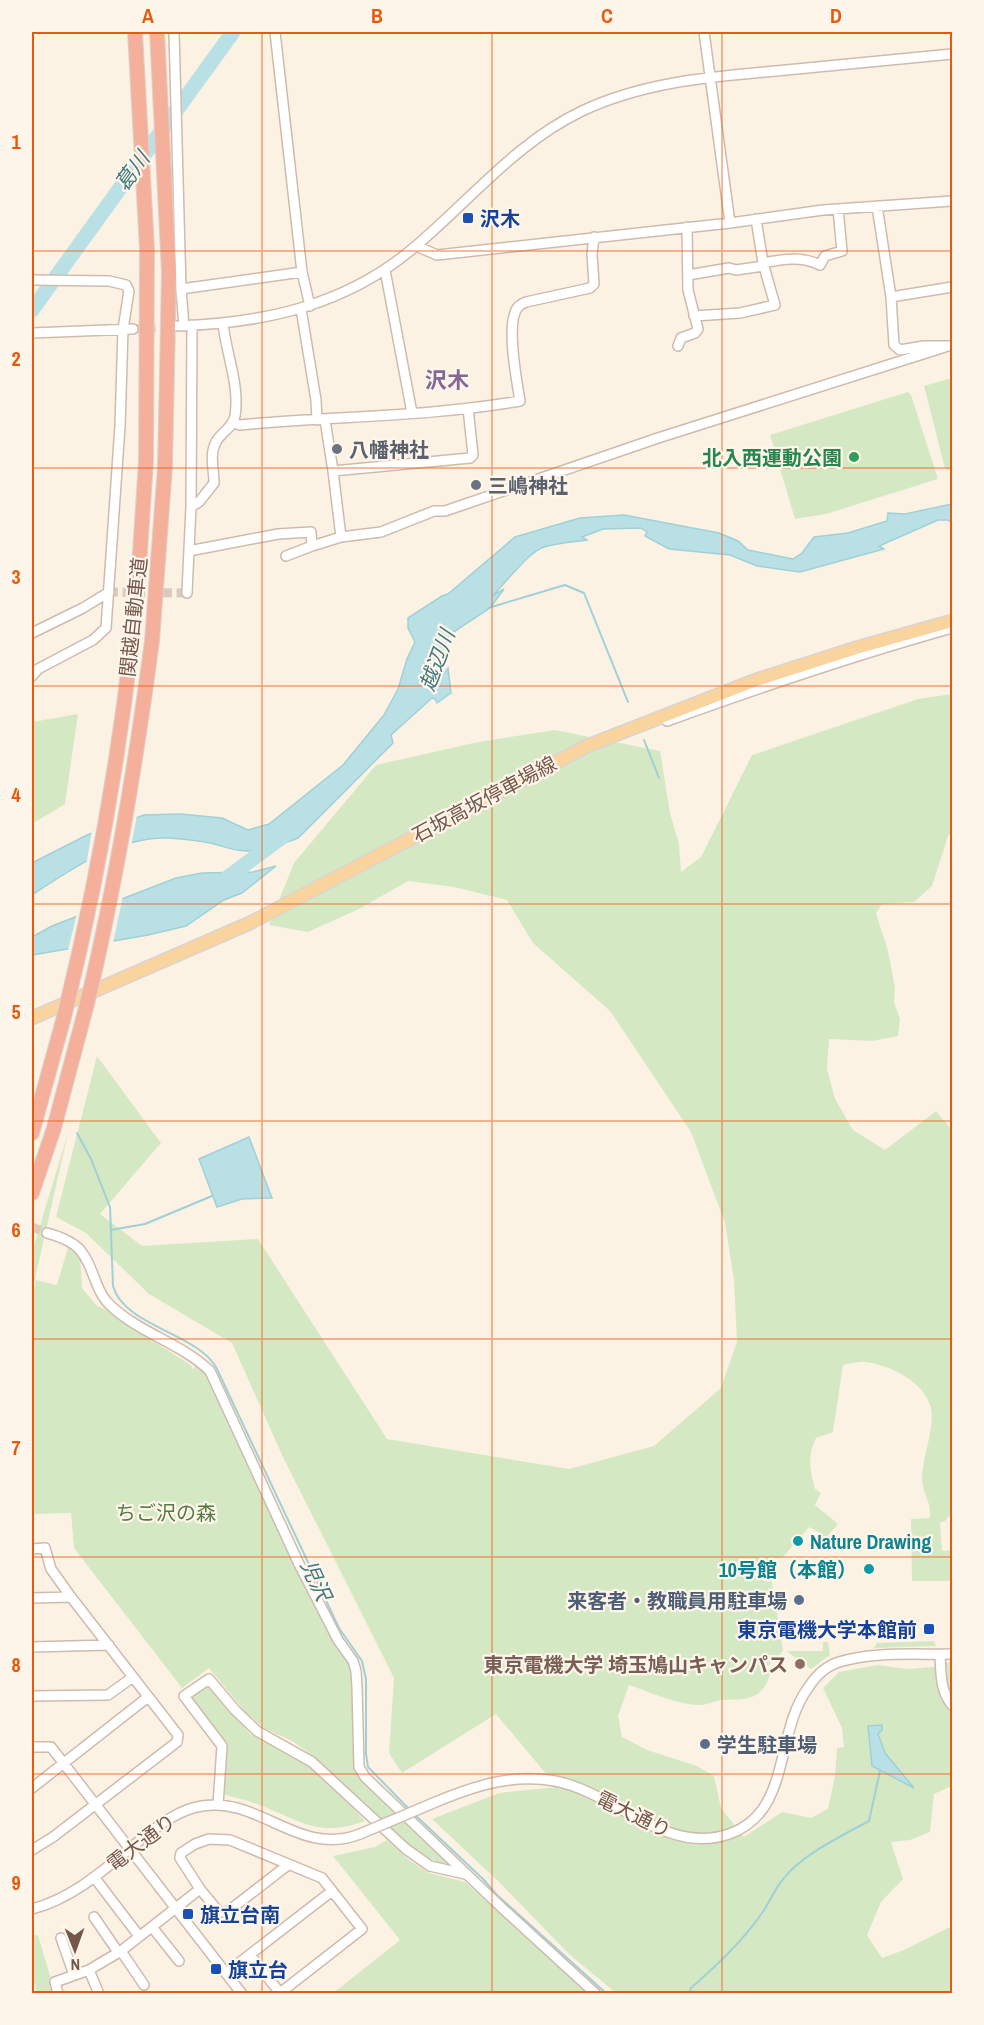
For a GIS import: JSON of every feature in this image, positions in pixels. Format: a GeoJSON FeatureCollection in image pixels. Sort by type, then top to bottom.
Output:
{"type":"FeatureCollection","features":[{"type":"Feature","properties":{"kind":"highway","name":"関越自動車道"},"geometry":{"type":"LineString","coordinates":[[32,1133],[80,952],[104,838],[131,648],[140,552],[146,461],[147,249],[135,32]]}},
{"type":"Feature","properties":{"kind":"highway","name":"関越自動車道"},"geometry":{"type":"LineString","coordinates":[[32,1193],[54,1128],[87,1004],[130,793],[152,641],[165,467],[169,273],[157,32]]}},
{"type":"Feature","properties":{"kind":"highway"},"geometry":{"type":"LineString","coordinates":[[32,1099],[58,1037]]}},
{"type":"Feature","properties":{"kind":"highway"},"geometry":{"type":"LineString","coordinates":[[32,1204],[54,1128]]}},
{"type":"Feature","properties":{"kind":"main road","name":"石坂高坂停車場線"},"geometry":{"type":"LineString","coordinates":[[32,1018],[250,922],[587,746],[756,680],[856,648],[952,621]]}},
{"type":"Feature","properties":{"kind":"street"},"geometry":{"type":"LineString","coordinates":[[174,32],[181,289],[191,507],[187,593]]}},
{"type":"Feature","properties":{"kind":"street"},"geometry":{"type":"LineString","coordinates":[[275,32],[316,400],[333,471],[341,537]]}},
{"type":"Feature","properties":{"kind":"street"},"geometry":{"type":"LineString","coordinates":[[704,32],[730,223]]}},
{"type":"Feature","properties":{"kind":"street"},"geometry":{"type":"LineString","coordinates":[[184,326],[252,320],[305,307],[339,294],[385,270],[417,246],[534,139],[570,117],[602,102],[640,89],[711,77],[952,54]]}},
{"type":"Feature","properties":{"kind":"street"},"geometry":{"type":"LineString","coordinates":[[417,246],[438,255],[838,209],[952,201]]}},
{"type":"Feature","properties":{"kind":"street"},"geometry":{"type":"LineString","coordinates":[[877,206],[891,297],[893,341],[897,348],[906,350],[924,346],[949,346]]}},
{"type":"Feature","properties":{"kind":"street"},"geometry":{"type":"LineString","coordinates":[[688,275],[729,268],[746,269],[793,258],[820,265],[825,256],[842,251],[838,209]]}},
{"type":"Feature","properties":{"kind":"street"},"geometry":{"type":"LineString","coordinates":[[694,316],[740,313],[775,305],[764,264],[756,219]]}},
{"type":"Feature","properties":{"kind":"street"},"geometry":{"type":"LineString","coordinates":[[678,346],[681,338],[699,329],[690,302],[687,227]]}},
{"type":"Feature","properties":{"kind":"street"},"geometry":{"type":"LineString","coordinates":[[233,423],[240,425],[321,420],[468,408],[520,401],[513,353],[514,315],[518,307],[526,302],[590,288],[594,284],[591,254],[594,237]]}},
{"type":"Feature","properties":{"kind":"street"},"geometry":{"type":"LineString","coordinates":[[385,270],[412,413]]}},
{"type":"Feature","properties":{"kind":"street"},"geometry":{"type":"LineString","coordinates":[[181,289],[302,272]]}},
{"type":"Feature","properties":{"kind":"street"},"geometry":{"type":"LineString","coordinates":[[32,280],[110,281],[126,285],[129,291],[106,628],[93,640],[38,669],[32,676]]}},
{"type":"Feature","properties":{"kind":"street"},"geometry":{"type":"LineString","coordinates":[[891,297],[952,288]]}},
{"type":"Feature","properties":{"kind":"street"},"geometry":{"type":"LineString","coordinates":[[191,507],[199,502],[214,483],[212,450],[218,437],[233,423],[235,413],[234,384],[223,323]]}},
{"type":"Feature","properties":{"kind":"street"},"geometry":{"type":"LineString","coordinates":[[36,332],[128,329]]}},
{"type":"Feature","properties":{"kind":"street"},"geometry":{"type":"LineString","coordinates":[[286,556],[341,537],[381,532],[434,511],[445,511],[658,438],[949,346]]}},
{"type":"Feature","properties":{"kind":"street"},"geometry":{"type":"LineString","coordinates":[[333,471],[470,458],[473,456],[468,408]]}},
{"type":"Feature","properties":{"kind":"street"},"geometry":{"type":"LineString","coordinates":[[189,551],[278,534],[311,532],[312,546]]}},
{"type":"Feature","properties":{"kind":"street"},"geometry":{"type":"LineString","coordinates":[[32,633],[83,608],[109,592]]}},
{"type":"Feature","properties":{"kind":"street"},"geometry":{"type":"LineString","coordinates":[[624,731],[654,726],[773,682],[882,647],[952,628]]}},
{"type":"Feature","properties":{"kind":"street"},"geometry":{"type":"LineString","coordinates":[[47,1233],[77,1246],[85,1256],[100,1293],[109,1304],[125,1317],[199,1361],[210,1371],[299,1564],[338,1640],[353,1661],[357,1687],[359,1767],[365,1777],[596,1994]]}},
{"type":"Feature","properties":{"kind":"street"},"geometry":{"type":"LineString","coordinates":[[32,1549],[45,1548],[51,1569],[178,1735],[177,1742],[53,1837],[32,1850]]}},
{"type":"Feature","properties":{"kind":"street"},"geometry":{"type":"LineString","coordinates":[[32,1598],[71,1597]]}},
{"type":"Feature","properties":{"kind":"street"},"geometry":{"type":"LineString","coordinates":[[32,1647],[109,1645]]}},
{"type":"Feature","properties":{"kind":"street","name":"電大通り"},"geometry":{"type":"LineString","coordinates":[[32,1909],[48,1905],[70,1894],[177,1814],[204,1805],[218,1805],[250,1813],[296,1834],[319,1840],[348,1839],[486,1784],[514,1779],[546,1780],[575,1786],[674,1835],[700,1839],[719,1837],[746,1826],[766,1805],[777,1779],[798,1701],[821,1673],[837,1663],[867,1656],[952,1654]]}},
{"type":"Feature","properties":{"kind":"street"},"geometry":{"type":"LineString","coordinates":[[940,1655],[941,1679],[946,1698],[952,1705]]}},
{"type":"Feature","properties":{"kind":"street"},"geometry":{"type":"LineString","coordinates":[[32,1696],[108,1695],[133,1677]]}},
{"type":"Feature","properties":{"kind":"street"},"geometry":{"type":"LineString","coordinates":[[218,1805],[222,1746],[184,1696],[209,1679],[235,1710],[257,1731],[312,1762],[406,1849],[430,1866],[467,1875]]}},
{"type":"Feature","properties":{"kind":"street"},"geometry":{"type":"LineString","coordinates":[[32,1788],[148,1697]]}},
{"type":"Feature","properties":{"kind":"street"},"geometry":{"type":"LineString","coordinates":[[32,1747],[51,1747],[242,1994]]}},
{"type":"Feature","properties":{"kind":"street"},"geometry":{"type":"LineString","coordinates":[[251,1956],[280,1992],[362,1929],[322,1878],[230,1840],[209,1839],[181,1853],[180,1858],[200,1889],[219,1912],[227,1912],[288,1865]]}},
{"type":"Feature","properties":{"kind":"street"},"geometry":{"type":"LineString","coordinates":[[94,1877],[139,1936]]}},
{"type":"Feature","properties":{"kind":"street"},"geometry":{"type":"LineString","coordinates":[[58,1994],[55,1982],[89,1970],[120,1951],[200,1889]]}},
{"type":"Feature","properties":{"kind":"street"},"geometry":{"type":"LineString","coordinates":[[226,1973],[251,1956],[332,1891]]}},
{"type":"Feature","properties":{"kind":"street"},"geometry":{"type":"LineString","coordinates":[[94,1917],[144,1985]]}},
{"type":"Feature","properties":{"kind":"street"},"geometry":{"type":"LineString","coordinates":[[152,1927],[178,1961]]}},
{"type":"Feature","properties":{"kind":"street"},"geometry":{"type":"LineString","coordinates":[[61,1938],[74,1975]]}},
{"type":"Feature","properties":{"kind":"street"},"geometry":{"type":"LineString","coordinates":[[89,1970],[99,1994]]}},
{"type":"Feature","properties":{"kind":"green space"},"geometry":{"type":"Polygon","coordinates":[[[952,378],[952,468],[947,471],[924,386],[952,378]]]}},
{"type":"Feature","properties":{"kind":"green space","name":"北入西運動公園"},"geometry":{"type":"Polygon","coordinates":[[[908,392],[911,395],[938,479],[826,514],[795,519],[770,435],[908,392]]]}},
{"type":"Feature","properties":{"kind":"green space"},"geometry":{"type":"Polygon","coordinates":[[[952,694],[952,791],[950,795],[952,831],[948,836],[932,886],[914,902],[882,904],[876,913],[888,951],[895,988],[894,1002],[900,1019],[898,1036],[872,1041],[829,1039],[827,1069],[835,1099],[853,1130],[885,1150],[936,1111],[952,1130],[952,1513],[940,1523],[942,1551],[952,1550],[952,1581],[912,1581],[911,1519],[930,1518],[930,1507],[922,1478],[932,1416],[927,1398],[905,1376],[886,1367],[863,1362],[843,1365],[833,1432],[816,1438],[810,1458],[815,1489],[821,1493],[815,1505],[838,1524],[825,1539],[809,1527],[783,1557],[768,1559],[783,1651],[767,1667],[770,1674],[767,1683],[752,1697],[721,1700],[702,1705],[665,1698],[629,1685],[618,1716],[622,1737],[647,1750],[697,1766],[714,1776],[721,1808],[744,1837],[782,1812],[811,1818],[828,1809],[835,1776],[837,1748],[844,1747],[842,1728],[823,1688],[839,1672],[878,1665],[907,1669],[933,1667],[952,1661],[952,1786],[934,1794],[930,1832],[910,1840],[891,1842],[903,1879],[881,1902],[867,1935],[882,1958],[904,1950],[952,1926],[952,1993],[616,1993],[570,1955],[498,1881],[432,1819],[499,1793],[557,1787],[496,1714],[402,1773],[389,1753],[394,1678],[282,1455],[232,1343],[149,1294],[86,1233],[56,1217],[97,1056],[161,1143],[100,1214],[142,1246],[258,1239],[387,1439],[569,1469],[654,1446],[721,1388],[737,1341],[734,1280],[725,1223],[691,1132],[610,1011],[533,943],[507,900],[454,887],[408,881],[361,908],[308,932],[269,925],[294,863],[376,765],[478,742],[555,730],[660,751],[670,813],[679,844],[681,872],[701,857],[752,755],[918,699],[952,694]]]}},
{"type":"Feature","properties":{"kind":"green space"},"geometry":{"type":"Polygon","coordinates":[[[78,714],[65,804],[32,824],[32,722],[78,714]]]}},
{"type":"Feature","properties":{"kind":"green space"},"geometry":{"type":"Polygon","coordinates":[[[68,1133],[32,1292],[32,1252],[68,1133]]]}},
{"type":"Feature","properties":{"kind":"green space","name":"ちご沢の森"},"geometry":{"type":"Polygon","coordinates":[[[66,1245],[80,1254],[82,1288],[96,1305],[145,1334],[191,1365],[193,1370],[196,1363],[205,1373],[306,1588],[353,1670],[354,1765],[368,1787],[452,1865],[450,1867],[429,1858],[407,1844],[316,1758],[292,1741],[266,1729],[246,1713],[209,1668],[182,1688],[74,1548],[71,1513],[32,1514],[32,1301],[36,1280],[57,1285],[68,1247],[66,1245]]]}},
{"type":"Feature","properties":{"kind":"green space"},"geometry":{"type":"Polygon","coordinates":[[[934,1641],[936,1646],[874,1648],[877,1643],[934,1641]]]}},
{"type":"Feature","properties":{"kind":"green space"},"geometry":{"type":"Polygon","coordinates":[[[823,1642],[828,1642],[830,1655],[811,1669],[786,1651],[823,1651],[823,1642]]]}},
{"type":"Feature","properties":{"kind":"green space"},"geometry":{"type":"Polygon","coordinates":[[[204,1685],[209,1685],[250,1734],[298,1759],[327,1780],[365,1821],[349,1826],[322,1828],[299,1822],[255,1803],[223,1794],[227,1745],[192,1699],[192,1694],[204,1685]]]}},
{"type":"Feature","properties":{"kind":"green space"},"geometry":{"type":"Polygon","coordinates":[[[387,1840],[409,1860],[429,1873],[465,1882],[589,1993],[332,1994],[400,1940],[333,1856],[375,1847],[387,1840]]]}},
{"type":"Feature","properties":{"kind":"green space"},"geometry":{"type":"Polygon","coordinates":[[[38,1935],[55,1993],[37,1993],[32,1974],[32,1936],[38,1935]]]}},
{"type":"Feature","properties":{"kind":"water"},"geometry":{"type":"Polygon","coordinates":[[[952,504],[952,523],[948,520],[938,520],[879,546],[884,549],[800,572],[757,566],[730,555],[669,549],[645,536],[647,532],[641,528],[603,529],[582,537],[587,540],[544,547],[524,561],[492,596],[504,589],[490,608],[449,635],[441,657],[436,685],[448,668],[451,693],[437,703],[432,698],[391,735],[393,743],[298,838],[250,851],[235,850],[200,841],[169,838],[132,842],[79,865],[32,895],[32,863],[87,835],[144,815],[180,814],[222,818],[248,830],[269,824],[343,765],[384,715],[398,689],[415,642],[408,628],[408,618],[448,594],[515,537],[580,518],[624,515],[719,533],[738,541],[748,550],[793,559],[802,553],[814,537],[848,533],[887,521],[888,513],[905,514],[952,504]]]}},
{"type":"Feature","properties":{"kind":"water"},"geometry":{"type":"Polygon","coordinates":[[[276,866],[242,893],[224,900],[186,926],[148,935],[32,955],[32,937],[52,926],[176,878],[202,873],[253,872],[276,866]]]}},
{"type":"Feature","properties":{"kind":"water"},"geometry":{"type":"Polygon","coordinates":[[[249,1137],[272,1198],[242,1199],[217,1207],[199,1159],[249,1137]]]}},
{"type":"Feature","properties":{"kind":"water"},"geometry":{"type":"Polygon","coordinates":[[[882,1725],[882,1730],[878,1734],[885,1753],[914,1788],[872,1766],[868,1726],[882,1725]]]}},
{"type":"Feature","properties":{"kind":"pier"},"geometry":{"type":"Polygon","coordinates":[[[137,815],[131,847],[110,853],[86,866],[92,830],[137,815]]]}},
{"type":"Feature","properties":{"kind":"pier"},"geometry":{"type":"Polygon","coordinates":[[[123,896],[113,943],[68,950],[77,913],[123,896]]]}},
{"type":"Feature","properties":{"kind":"waterway","name":"葛川"},"geometry":{"type":"LineString","coordinates":[[32,310],[233,32]]}},
{"type":"Feature","properties":{"kind":"waterway"},"geometry":{"type":"LineString","coordinates":[[488,608],[565,585],[584,593],[628,702]]}},
{"type":"Feature","properties":{"kind":"waterway"},"geometry":{"type":"LineString","coordinates":[[644,740],[659,778]]}},
{"type":"Feature","properties":{"kind":"waterway","name":"越辺川"},"geometry":{"type":"LineString","coordinates":[[220,883],[285,835]]}},
{"type":"Feature","properties":{"kind":"waterway","name":"児沢"},"geometry":{"type":"LineString","coordinates":[[77,1133],[91,1159],[110,1207],[113,1286],[120,1300],[131,1311],[193,1346],[206,1355],[216,1367],[339,1628],[362,1661],[366,1679],[368,1767],[410,1810]]}},
{"type":"Feature","properties":{"kind":"waterway"},"geometry":{"type":"LineString","coordinates":[[111,1230],[145,1224],[212,1196]]}},
{"type":"Feature","properties":{"kind":"waterway"},"geometry":{"type":"LineString","coordinates":[[689,1994],[691,1988],[746,1934],[765,1909],[781,1882],[801,1861],[869,1821],[880,1771]]}},
{"type":"Feature","properties":{"kind":"waterway","name":"児沢"},"geometry":{"type":"LineString","coordinates":[[414,1814],[497,1895],[607,1994]]}},
{"type":"Feature","properties":{"kind":"tunnel"},"geometry":{"type":"LineString","coordinates":[[133,329],[172,327]]}},
{"type":"Feature","properties":{"kind":"tunnel"},"geometry":{"type":"LineString","coordinates":[[109,592],[187,593]]}},
{"type":"Feature","properties":{"kind":"tunnel"},"geometry":{"type":"LineString","coordinates":[[32,1227],[47,1233]]}},
{"type":"Feature","properties":{"kind":"place","name":"沢木"},"geometry":{"type":"Point","coordinates":[468,218]}},
{"type":"Feature","properties":{"kind":"place","name":"八幡神社"},"geometry":{"type":"Point","coordinates":[337,449]}},
{"type":"Feature","properties":{"kind":"place","name":"北入西運動公園"},"geometry":{"type":"Point","coordinates":[854,457]}},
{"type":"Feature","properties":{"kind":"place","name":"三嶋神社"},"geometry":{"type":"Point","coordinates":[476,485]}},
{"type":"Feature","properties":{"kind":"place","name":"Nature Drawing"},"geometry":{"type":"Point","coordinates":[798,1541]}},
{"type":"Feature","properties":{"kind":"place","name":"10号館（本館）"},"geometry":{"type":"Point","coordinates":[869,1569]}},
{"type":"Feature","properties":{"kind":"place","name":"来客者・教職員用駐車場"},"geometry":{"type":"Point","coordinates":[799,1600]}},
{"type":"Feature","properties":{"kind":"place","name":"東京電機大学本館前"},"geometry":{"type":"Point","coordinates":[929,1629]}},
{"type":"Feature","properties":{"kind":"place","name":"東京電機大学 埼玉鳩山キャンパス"},"geometry":{"type":"Point","coordinates":[800,1664]}},
{"type":"Feature","properties":{"kind":"place","name":"学生駐車場"},"geometry":{"type":"Point","coordinates":[705,1744]}},
{"type":"Feature","properties":{"kind":"place","name":"旗立台南"},"geometry":{"type":"Point","coordinates":[188,1914]}},
{"type":"Feature","properties":{"kind":"place","name":"旗立台"},"geometry":{"type":"Point","coordinates":[216,1969]}},
{"type":"Feature","properties":{"kind":"district","name":"沢木"},"geometry":{"type":"Point","coordinates":[447,380]}}]}
